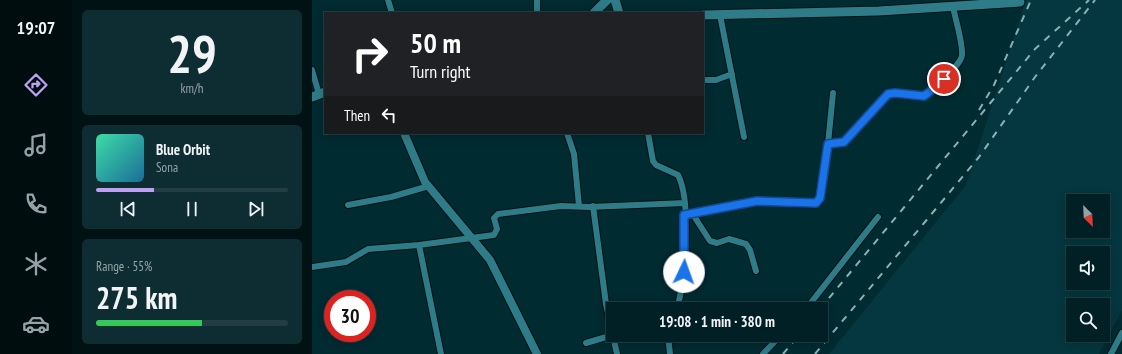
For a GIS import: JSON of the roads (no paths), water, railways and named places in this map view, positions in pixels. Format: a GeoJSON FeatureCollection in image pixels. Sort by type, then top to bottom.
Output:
{"type":"FeatureCollection","features":[{"type":"Feature","properties":{"kind":"main road"},"geometry":{"type":"LineString","coordinates":[[595,12],[607,0]]}},
{"type":"Feature","properties":{"kind":"main road"},"geometry":{"type":"LineString","coordinates":[[615,0],[619,12]]}},
{"type":"Feature","properties":{"kind":"main road"},"geometry":{"type":"LineString","coordinates":[[704,15],[879,11],[932,4],[953,6],[1020,2]]}},
{"type":"Feature","properties":{"kind":"street"},"geometry":{"type":"LineString","coordinates":[[388,0],[392,12]]}},
{"type":"Feature","properties":{"kind":"street"},"geometry":{"type":"LineString","coordinates":[[536,0],[537,12]]}},
{"type":"Feature","properties":{"kind":"street"},"geometry":{"type":"LineString","coordinates":[[828,144],[844,142],[888,94],[895,93],[920,97],[936,87],[959,61],[962,54],[953,6]]}},
{"type":"Feature","properties":{"kind":"street"},"geometry":{"type":"LineString","coordinates":[[720,15],[744,137]]}},
{"type":"Feature","properties":{"kind":"street"},"geometry":{"type":"LineString","coordinates":[[312,70],[319,94]]}},
{"type":"Feature","properties":{"kind":"street"},"geometry":{"type":"LineString","coordinates":[[704,80],[716,80],[732,74]]}},
{"type":"Feature","properties":{"kind":"street"},"geometry":{"type":"LineString","coordinates":[[684,215],[757,201],[816,203],[820,198],[828,144],[833,93]]}},
{"type":"Feature","properties":{"kind":"street"},"geometry":{"type":"LineString","coordinates":[[404,134],[426,182],[490,260],[537,354]]}},
{"type":"Feature","properties":{"kind":"street"},"geometry":{"type":"LineString","coordinates":[[567,134],[574,154],[579,206]]}},
{"type":"Feature","properties":{"kind":"street"},"geometry":{"type":"LineString","coordinates":[[648,134],[653,161],[656,165],[678,176],[683,188],[685,202],[684,272],[678,302]]}},
{"type":"Feature","properties":{"kind":"street"},"geometry":{"type":"LineString","coordinates":[[348,206],[391,197],[429,186]]}},
{"type":"Feature","properties":{"kind":"street"},"geometry":{"type":"LineString","coordinates":[[312,267],[346,262],[368,249],[473,239],[494,235],[496,232],[494,218],[498,214],[543,207],[685,202]]}},
{"type":"Feature","properties":{"kind":"street"},"geometry":{"type":"LineString","coordinates":[[592,206],[606,304]]}},
{"type":"Feature","properties":{"kind":"street"},"geometry":{"type":"LineString","coordinates":[[692,214],[710,241],[717,243],[729,239],[746,244],[750,250],[756,271]]}},
{"type":"Feature","properties":{"kind":"street"},"geometry":{"type":"LineString","coordinates":[[811,302],[878,217]]}},
{"type":"Feature","properties":{"kind":"street"},"geometry":{"type":"LineString","coordinates":[[419,245],[441,354]]}},
{"type":"Feature","properties":{"kind":"street"},"geometry":{"type":"LineString","coordinates":[[1111,354],[1122,333]]}},
{"type":"Feature","properties":{"kind":"street"},"geometry":{"type":"LineString","coordinates":[[586,343],[606,337]]}},
{"type":"Feature","properties":{"kind":"street"},"geometry":{"type":"LineString","coordinates":[[614,342],[617,354]]}},
{"type":"Feature","properties":{"kind":"street"},"geometry":{"type":"LineString","coordinates":[[669,342],[670,354]]}},
{"type":"Feature","properties":{"kind":"street"},"geometry":{"type":"LineString","coordinates":[[763,354],[774,342]]}},
{"type":"Feature","properties":{"kind":"railway"},"geometry":{"type":"LineString","coordinates":[[979,110],[994,85],[1031,0]]}},
{"type":"Feature","properties":{"kind":"railway"},"geometry":{"type":"LineString","coordinates":[[826,302],[1035,49],[1089,0]]}},
{"type":"Feature","properties":{"kind":"railway"},"geometry":{"type":"LineString","coordinates":[[815,354],[979,157],[1035,77],[1095,0]]}},
{"type":"Feature","properties":{"kind":"railway"},"geometry":{"type":"LineString","coordinates":[[783,354],[793,342]]}}]}
